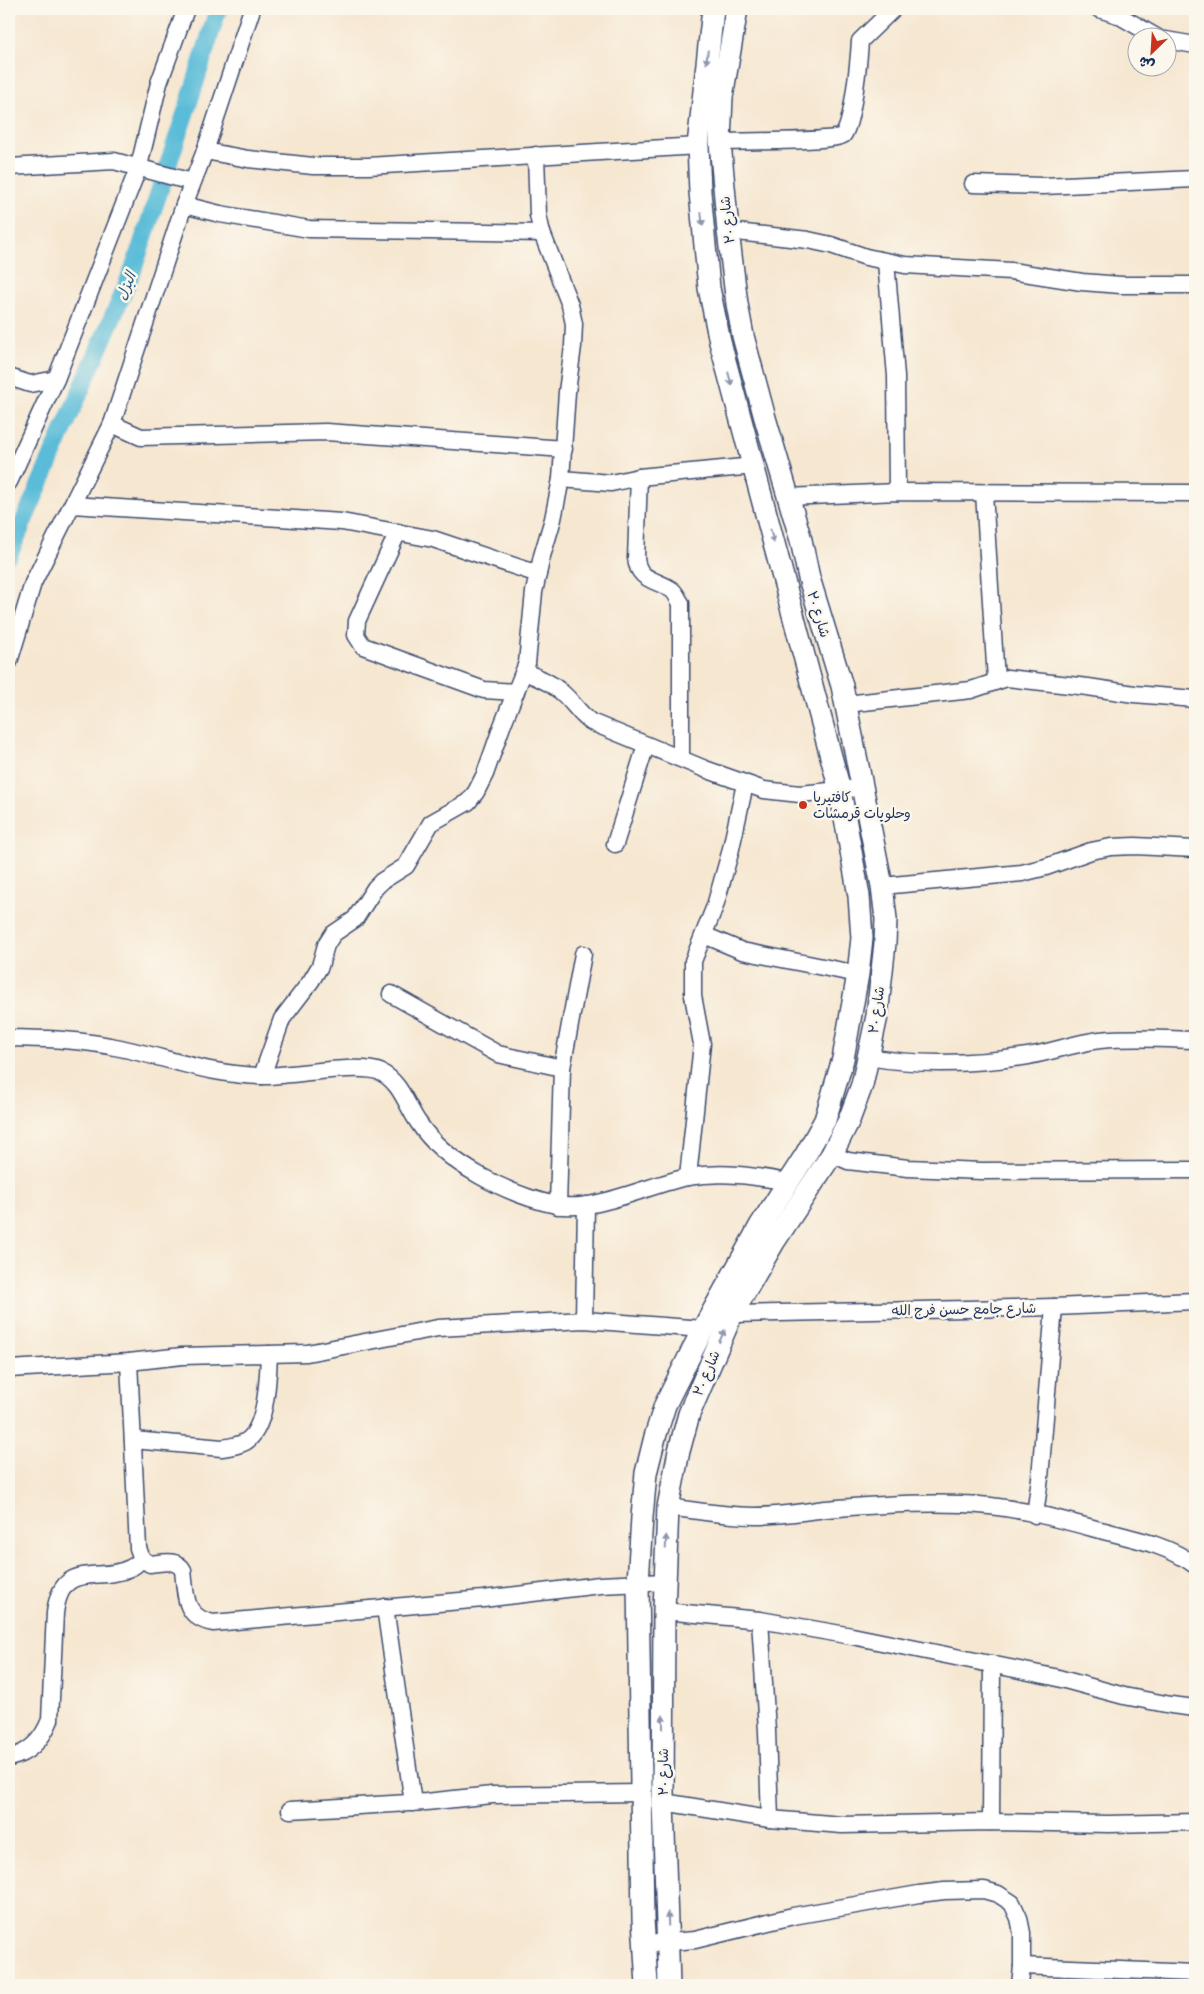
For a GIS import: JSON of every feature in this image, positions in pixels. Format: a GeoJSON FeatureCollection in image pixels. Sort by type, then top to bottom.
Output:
{"type":"FeatureCollection","features":[{"type":"Feature","properties":{"kind":"street"},"geometry":{"type":"LineString","coordinates":[[9,482],[56,379],[139,166],[159,83],[186,9]]}},
{"type":"Feature","properties":{"kind":"street"},"geometry":{"type":"LineString","coordinates":[[9,662],[33,583],[112,424],[184,205],[205,151],[252,9]]}},
{"type":"Feature","properties":{"kind":"street","name":"شارع ٣٠"},"geometry":{"type":"LineString","coordinates":[[647,1985],[638,1583],[644,1490],[655,1437],[665,1404],[702,1329],[736,1268],[825,1120],[843,1059],[858,974],[862,938],[859,896],[840,790],[720,342],[709,288],[700,192],[698,146],[713,9]]}},
{"type":"Feature","properties":{"kind":"street","name":"شارع ٣٠"},"geometry":{"type":"LineString","coordinates":[[669,1985],[663,1802],[664,1611],[668,1507],[689,1414],[732,1314],[774,1242],[832,1154],[852,1112],[862,1085],[877,1016],[886,920],[882,886],[842,686],[809,578],[801,540],[743,336],[733,277],[720,142],[722,97],[737,9]]}},
{"type":"Feature","properties":{"kind":"street"},"geometry":{"type":"LineString","coordinates":[[720,142],[818,139],[841,136],[848,122],[856,87],[860,41],[893,9]]}},
{"type":"Feature","properties":{"kind":"street"},"geometry":{"type":"LineString","coordinates":[[1099,9],[1118,15],[1141,28]]}},
{"type":"Feature","properties":{"kind":"street"},"geometry":{"type":"LineString","coordinates":[[1176,42],[1195,45]]}},
{"type":"Feature","properties":{"kind":"street"},"geometry":{"type":"LineString","coordinates":[[205,151],[248,159],[313,166],[368,166],[698,146]]}},
{"type":"Feature","properties":{"kind":"street"},"geometry":{"type":"LineString","coordinates":[[262,1076],[282,1019],[290,1006],[305,991],[320,966],[326,945],[333,934],[355,919],[375,888],[382,881],[406,866],[431,823],[468,802],[476,792],[485,774],[528,663],[534,592],[553,519],[561,479],[566,392],[573,346],[574,324],[565,292],[542,234],[538,215],[536,155]]}},
{"type":"Feature","properties":{"kind":"street"},"geometry":{"type":"LineString","coordinates":[[9,167],[114,161],[139,166],[192,182]]}},
{"type":"Feature","properties":{"kind":"street"},"geometry":{"type":"LineString","coordinates":[[973,184],[1043,186],[1195,179]]}},
{"type":"Feature","properties":{"kind":"street"},"geometry":{"type":"LineString","coordinates":[[184,205],[229,216],[309,229],[542,234]]}},
{"type":"Feature","properties":{"kind":"street"},"geometry":{"type":"LineString","coordinates":[[728,231],[808,240],[886,262],[925,267],[1011,271],[1082,282],[1121,285],[1195,285]]}},
{"type":"Feature","properties":{"kind":"street"},"geometry":{"type":"LineString","coordinates":[[886,262],[896,376],[896,492]]}},
{"type":"Feature","properties":{"kind":"street"},"geometry":{"type":"LineString","coordinates":[[720,342],[743,336]]}},
{"type":"Feature","properties":{"kind":"street"},"geometry":{"type":"LineString","coordinates":[[9,377],[30,384],[56,379]]}},
{"type":"Feature","properties":{"kind":"street"},"geometry":{"type":"LineString","coordinates":[[112,424],[141,437],[326,432],[564,449]]}},
{"type":"Feature","properties":{"kind":"street"},"geometry":{"type":"LineString","coordinates":[[561,479],[610,483],[639,477],[754,466]]}},
{"type":"Feature","properties":{"kind":"street"},"geometry":{"type":"LineString","coordinates":[[639,477],[637,568],[643,576],[673,591],[681,603],[681,758]]}},
{"type":"Feature","properties":{"kind":"street"},"geometry":{"type":"LineString","coordinates":[[788,497],[896,492],[1195,493]]}},
{"type":"Feature","properties":{"kind":"street"},"geometry":{"type":"LineString","coordinates":[[984,493],[996,680]]}},
{"type":"Feature","properties":{"kind":"street"},"geometry":{"type":"LineString","coordinates":[[72,505],[342,522],[433,539],[538,574]]}},
{"type":"Feature","properties":{"kind":"street"},"geometry":{"type":"LineString","coordinates":[[398,532],[357,621],[356,635],[363,646],[484,690],[516,692]]}},
{"type":"Feature","properties":{"kind":"street"},"geometry":{"type":"LineString","coordinates":[[525,672],[560,690],[583,717],[591,722],[744,784],[782,793],[800,794],[863,788]]}},
{"type":"Feature","properties":{"kind":"street"},"geometry":{"type":"LineString","coordinates":[[846,704],[971,690],[996,680],[1007,678],[1195,700]]}},
{"type":"Feature","properties":{"kind":"street"},"geometry":{"type":"LineString","coordinates":[[615,844],[646,745]]}},
{"type":"Feature","properties":{"kind":"street"},"geometry":{"type":"LineString","coordinates":[[688,1177],[702,1044],[693,996],[692,975],[695,955],[715,906],[728,860],[744,784]]}},
{"type":"Feature","properties":{"kind":"street"},"geometry":{"type":"LineString","coordinates":[[882,886],[1022,873],[1046,867],[1091,851],[1111,847],[1135,846],[1195,849]]}},
{"type":"Feature","properties":{"kind":"street"},"geometry":{"type":"LineString","coordinates":[[704,935],[742,951],[858,974]]}},
{"type":"Feature","properties":{"kind":"street"},"geometry":{"type":"LineString","coordinates":[[558,1206],[562,1068],[583,954]]}},
{"type":"Feature","properties":{"kind":"street"},"geometry":{"type":"LineString","coordinates":[[391,994],[498,1054],[562,1068]]}},
{"type":"Feature","properties":{"kind":"street"},"geometry":{"type":"LineString","coordinates":[[9,1038],[85,1042],[112,1046],[220,1073],[262,1076],[360,1069],[379,1072],[394,1082],[432,1141],[448,1155],[492,1181],[523,1195],[558,1206],[586,1205],[688,1177],[734,1174],[788,1182]]}},
{"type":"Feature","properties":{"kind":"street"},"geometry":{"type":"LineString","coordinates":[[868,1057],[899,1062],[974,1062],[1028,1056],[1100,1040],[1195,1040]]}},
{"type":"Feature","properties":{"kind":"street"},"geometry":{"type":"LineString","coordinates":[[832,1154],[848,1161],[908,1168],[982,1171],[1195,1170]]}},
{"type":"Feature","properties":{"kind":"street"},"geometry":{"type":"LineString","coordinates":[[584,1320],[586,1205]]}},
{"type":"Feature","properties":{"kind":"street","name":"شارع جامع حسن فرج الله"},"geometry":{"type":"LineString","coordinates":[[732,1314],[1054,1307],[1195,1301]]}},
{"type":"Feature","properties":{"kind":"street"},"geometry":{"type":"LineString","coordinates":[[1035,1515],[1040,1478],[1054,1307]]}},
{"type":"Feature","properties":{"kind":"street"},"geometry":{"type":"LineString","coordinates":[[9,1369],[129,1362],[182,1356],[306,1353],[438,1328],[584,1320],[702,1329]]}},
{"type":"Feature","properties":{"kind":"street"},"geometry":{"type":"LineString","coordinates":[[133,1440],[222,1448],[246,1442],[259,1426],[268,1381],[269,1354]]}},
{"type":"Feature","properties":{"kind":"street"},"geometry":{"type":"LineString","coordinates":[[129,1362],[138,1548],[142,1559],[150,1564],[174,1562],[180,1566],[183,1570],[187,1604],[191,1611],[205,1622],[213,1623],[483,1599],[600,1585],[665,1582]]}},
{"type":"Feature","properties":{"kind":"street"},"geometry":{"type":"LineString","coordinates":[[668,1507],[709,1513],[756,1516],[852,1507],[933,1503],[1002,1508],[1072,1523],[1160,1547],[1176,1553],[1195,1565]]}},
{"type":"Feature","properties":{"kind":"street"},"geometry":{"type":"LineString","coordinates":[[9,1758],[19,1756],[33,1747],[44,1735],[50,1720],[55,1613],[57,1600],[62,1589],[80,1577],[124,1571],[142,1559]]}},
{"type":"Feature","properties":{"kind":"street"},"geometry":{"type":"LineString","coordinates":[[385,1608],[413,1803]]}},
{"type":"Feature","properties":{"kind":"street"},"geometry":{"type":"LineString","coordinates":[[664,1611],[760,1620],[852,1636],[1054,1677],[1124,1696],[1195,1708]]}},
{"type":"Feature","properties":{"kind":"street"},"geometry":{"type":"LineString","coordinates":[[760,1620],[770,1819]]}},
{"type":"Feature","properties":{"kind":"street"},"geometry":{"type":"LineString","coordinates":[[991,1822],[992,1664]]}},
{"type":"Feature","properties":{"kind":"street"},"geometry":{"type":"LineString","coordinates":[[290,1810],[413,1803],[492,1795],[642,1793]]}},
{"type":"Feature","properties":{"kind":"street"},"geometry":{"type":"LineString","coordinates":[[663,1802],[770,1819],[842,1825],[991,1822],[1109,1824],[1195,1822]]}},
{"type":"Feature","properties":{"kind":"street"},"geometry":{"type":"LineString","coordinates":[[645,1943],[695,1940],[793,1916],[919,1894],[984,1890],[998,1894],[1012,1903],[1019,1918],[1022,1933],[1020,1985]]}},
{"type":"Feature","properties":{"kind":"street"},"geometry":{"type":"LineString","coordinates":[[1022,1966],[1195,1973]]}},
{"type":"Feature","properties":{"kind":"waterway","name":"البزل"},"geometry":{"type":"LineString","coordinates":[[9,555],[133,270],[218,9]]}},
{"type":"Feature","properties":{"kind":"place","name":"كافتيريا وحلويات قرمشات"},"geometry":{"type":"Point","coordinates":[803,805]}}]}
